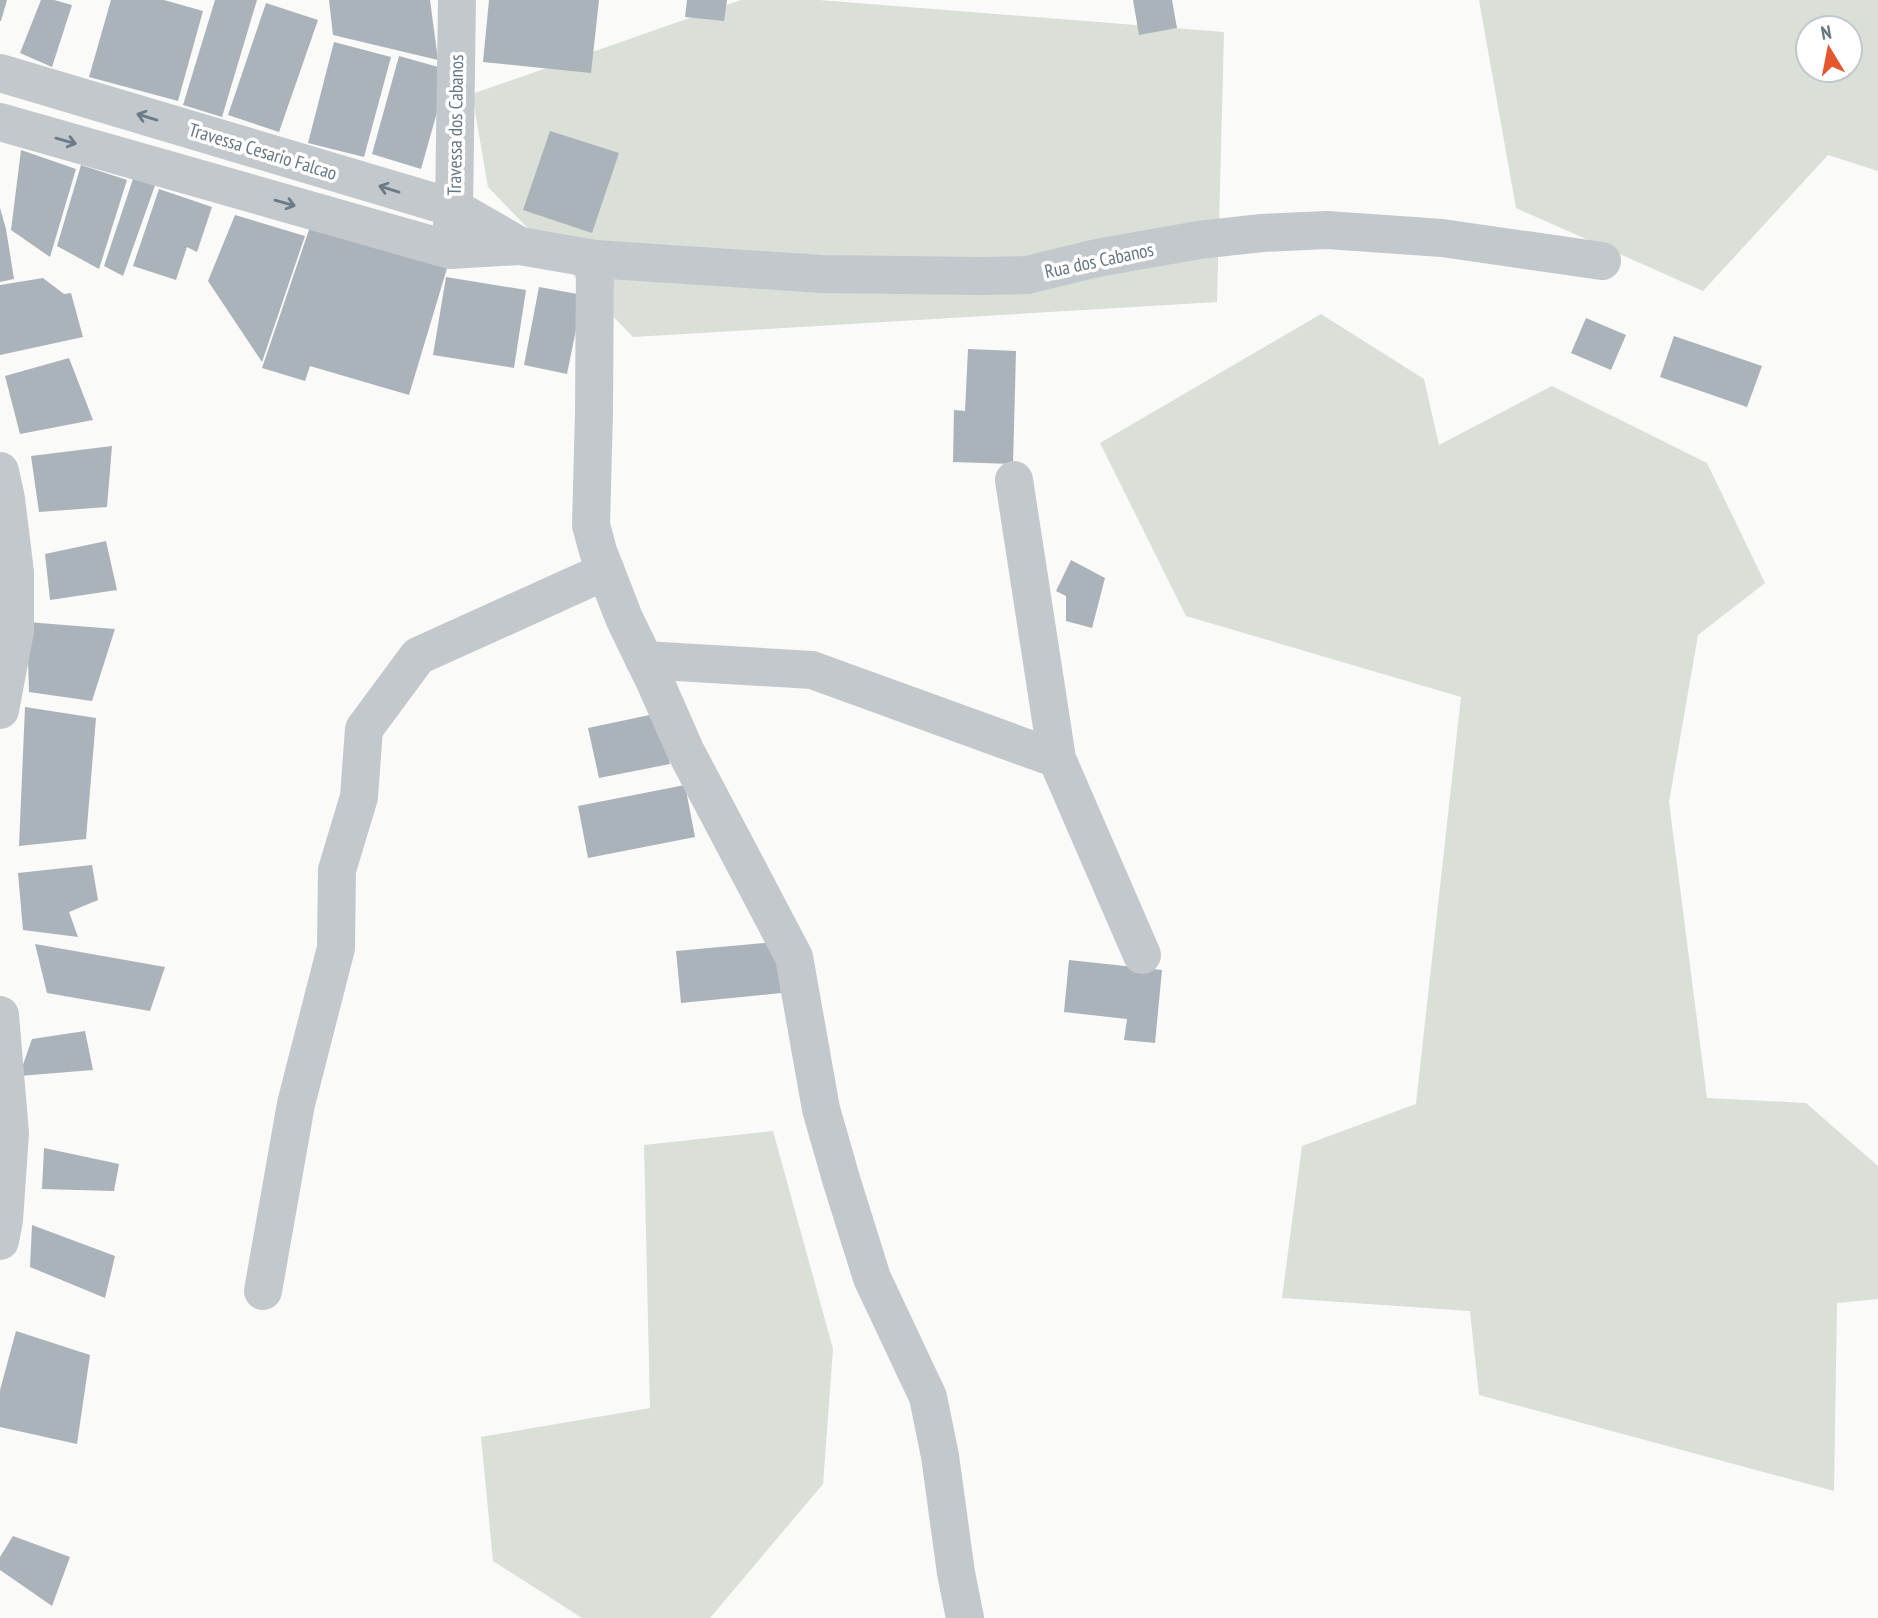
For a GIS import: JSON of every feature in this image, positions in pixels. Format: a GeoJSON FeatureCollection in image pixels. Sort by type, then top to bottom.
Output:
{"type":"FeatureCollection","features":[{"type":"Feature","properties":{"kind":"street","name":"Travessa dos Cabanos"},"geometry":{"type":"LineString","coordinates":[[450,250],[454,208],[457,0]]}},
{"type":"Feature","properties":{"kind":"street","name":"Travessa Cesario Falcao"},"geometry":{"type":"LineString","coordinates":[[0,73],[454,208],[520,246]]}},
{"type":"Feature","properties":{"kind":"street","name":"Travessa Cesario Falcao"},"geometry":{"type":"LineString","coordinates":[[0,122],[450,250],[520,246],[595,259]]}},
{"type":"Feature","properties":{"kind":"street","name":"Rua dos Cabanos"},"geometry":{"type":"LineString","coordinates":[[595,259],[822,274],[1027,275],[1097,258],[1199,240],[1326,230],[1442,238],[1602,261]]}},
{"type":"Feature","properties":{"kind":"street"},"geometry":{"type":"LineString","coordinates":[[595,259],[591,525],[598,551],[624,618],[685,750],[794,957],[821,1109],[841,1179],[872,1278],[928,1397],[965,1618]]}},
{"type":"Feature","properties":{"kind":"street"},"geometry":{"type":"LineString","coordinates":[[0,471],[15,572],[15,631],[0,710]]}},
{"type":"Feature","properties":{"kind":"street"},"geometry":{"type":"LineString","coordinates":[[1014,480],[1057,759],[1142,955]]}},
{"type":"Feature","properties":{"kind":"street"},"geometry":{"type":"LineString","coordinates":[[263,1291],[296,1104],[336,948],[337,870],[359,797],[364,729],[418,656],[606,571]]}},
{"type":"Feature","properties":{"kind":"street"},"geometry":{"type":"LineString","coordinates":[[644,660],[812,670],[1057,759]]}},
{"type":"Feature","properties":{"kind":"street"},"geometry":{"type":"LineString","coordinates":[[0,1015],[10,1133],[0,1241]]}},
{"type":"Feature","properties":{"kind":"shaded area"},"geometry":{"type":"Polygon","coordinates":[[[741,0],[819,0],[1224,32],[1217,302],[633,337],[488,187],[472,94],[741,0]]]}},
{"type":"Feature","properties":{"kind":"shaded area"},"geometry":{"type":"Polygon","coordinates":[[[1479,0],[1878,0],[1878,171],[1828,155],[1703,291],[1516,208],[1479,0]]]}},
{"type":"Feature","properties":{"kind":"shaded area"},"geometry":{"type":"Polygon","coordinates":[[[1321,314],[1424,379],[1439,445],[1552,386],[1707,463],[1765,583],[1698,635],[1669,802],[1707,1098],[1806,1103],[1878,1166],[1878,1299],[1837,1303],[1834,1491],[1479,1395],[1470,1311],[1282,1298],[1302,1146],[1416,1104],[1461,697],[1186,616],[1100,443],[1321,314]]]}},
{"type":"Feature","properties":{"kind":"shaded area"},"geometry":{"type":"Polygon","coordinates":[[[773,1131],[833,1349],[823,1484],[710,1618],[582,1618],[493,1561],[481,1437],[650,1408],[644,1145],[773,1131]]]}},
{"type":"Feature","properties":{"kind":"building"},"geometry":{"type":"Polygon","coordinates":[[[0,0],[7,0],[1,21],[0,21],[0,0]]]}},
{"type":"Feature","properties":{"kind":"building"},"geometry":{"type":"Polygon","coordinates":[[[41,0],[72,5],[52,67],[20,53],[41,0]]]}},
{"type":"Feature","properties":{"kind":"building"},"geometry":{"type":"Polygon","coordinates":[[[111,0],[164,0],[203,11],[178,101],[89,77],[111,0]]]}},
{"type":"Feature","properties":{"kind":"building"},"geometry":{"type":"Polygon","coordinates":[[[215,0],[257,0],[222,117],[183,105],[215,0]]]}},
{"type":"Feature","properties":{"kind":"building"},"geometry":{"type":"Polygon","coordinates":[[[329,0],[430,0],[438,60],[333,35],[329,0]]]}},
{"type":"Feature","properties":{"kind":"building"},"geometry":{"type":"Polygon","coordinates":[[[489,0],[599,0],[591,73],[483,62],[489,0]]]}},
{"type":"Feature","properties":{"kind":"building"},"geometry":{"type":"Polygon","coordinates":[[[687,0],[727,0],[724,21],[685,17],[687,0]]]}},
{"type":"Feature","properties":{"kind":"building"},"geometry":{"type":"Polygon","coordinates":[[[1133,0],[1172,0],[1177,28],[1139,35],[1133,0]]]}},
{"type":"Feature","properties":{"kind":"building"},"geometry":{"type":"Polygon","coordinates":[[[266,3],[318,20],[279,132],[228,115],[266,3]]]}},
{"type":"Feature","properties":{"kind":"building"},"geometry":{"type":"Polygon","coordinates":[[[334,42],[391,57],[364,157],[308,143],[334,42]]]}},
{"type":"Feature","properties":{"kind":"building"},"geometry":{"type":"Polygon","coordinates":[[[399,56],[449,70],[421,169],[372,154],[399,56]]]}},
{"type":"Feature","properties":{"kind":"building"},"geometry":{"type":"Polygon","coordinates":[[[550,131],[619,153],[592,233],[523,210],[550,131]]]}},
{"type":"Feature","properties":{"kind":"building"},"geometry":{"type":"Polygon","coordinates":[[[21,150],[76,169],[50,257],[11,230],[21,150]]]}},
{"type":"Feature","properties":{"kind":"building"},"geometry":{"type":"Polygon","coordinates":[[[81,165],[127,180],[99,269],[57,246],[81,165]]]}},
{"type":"Feature","properties":{"kind":"building"},"geometry":{"type":"Polygon","coordinates":[[[158,177],[123,276],[104,266],[133,179],[158,177]]]}},
{"type":"Feature","properties":{"kind":"building"},"geometry":{"type":"Polygon","coordinates":[[[159,189],[212,207],[197,252],[187,247],[176,280],[133,266],[159,189]]]}},
{"type":"Feature","properties":{"kind":"building"},"geometry":{"type":"Polygon","coordinates":[[[0,208],[14,279],[0,282],[0,208]]]}},
{"type":"Feature","properties":{"kind":"building"},"geometry":{"type":"Polygon","coordinates":[[[235,215],[305,236],[262,362],[208,281],[235,215]]]}},
{"type":"Feature","properties":{"kind":"building"},"geometry":{"type":"Polygon","coordinates":[[[311,224],[448,265],[409,395],[310,366],[305,381],[262,368],[311,224]]]}},
{"type":"Feature","properties":{"kind":"building"},"geometry":{"type":"Polygon","coordinates":[[[446,277],[526,290],[514,368],[433,355],[446,277]]]}},
{"type":"Feature","properties":{"kind":"building"},"geometry":{"type":"Polygon","coordinates":[[[43,278],[64,294],[71,293],[83,337],[0,355],[0,285],[43,278]]]}},
{"type":"Feature","properties":{"kind":"building"},"geometry":{"type":"Polygon","coordinates":[[[539,287],[583,295],[567,374],[524,365],[539,287]]]}},
{"type":"Feature","properties":{"kind":"building"},"geometry":{"type":"Polygon","coordinates":[[[1586,318],[1626,335],[1611,370],[1571,353],[1586,318]]]}},
{"type":"Feature","properties":{"kind":"building"},"geometry":{"type":"Polygon","coordinates":[[[1674,336],[1762,366],[1747,407],[1660,377],[1674,336]]]}},
{"type":"Feature","properties":{"kind":"building"},"geometry":{"type":"Polygon","coordinates":[[[968,349],[1016,351],[1013,464],[953,462],[954,410],[965,411],[968,349]]]}},
{"type":"Feature","properties":{"kind":"building"},"geometry":{"type":"Polygon","coordinates":[[[69,358],[93,420],[20,434],[5,376],[69,358]]]}},
{"type":"Feature","properties":{"kind":"building"},"geometry":{"type":"Polygon","coordinates":[[[112,446],[107,507],[39,512],[31,456],[112,446]]]}},
{"type":"Feature","properties":{"kind":"building"},"geometry":{"type":"Polygon","coordinates":[[[106,541],[117,590],[50,600],[45,554],[106,541]]]}},
{"type":"Feature","properties":{"kind":"building"},"geometry":{"type":"Polygon","coordinates":[[[1071,560],[1105,578],[1092,628],[1066,621],[1066,596],[1056,591],[1071,560]]]}},
{"type":"Feature","properties":{"kind":"building"},"geometry":{"type":"Polygon","coordinates":[[[27,622],[115,629],[92,701],[29,692],[27,622]]]}},
{"type":"Feature","properties":{"kind":"building"},"geometry":{"type":"Polygon","coordinates":[[[25,707],[96,718],[86,839],[19,846],[25,707]]]}},
{"type":"Feature","properties":{"kind":"building"},"geometry":{"type":"Polygon","coordinates":[[[659,713],[670,764],[599,778],[588,728],[659,713]]]}},
{"type":"Feature","properties":{"kind":"building"},"geometry":{"type":"Polygon","coordinates":[[[685,785],[695,837],[588,858],[578,806],[685,785]]]}},
{"type":"Feature","properties":{"kind":"building"},"geometry":{"type":"Polygon","coordinates":[[[92,865],[98,900],[69,912],[78,937],[23,930],[18,873],[92,865]]]}},
{"type":"Feature","properties":{"kind":"building"},"geometry":{"type":"Polygon","coordinates":[[[776,942],[781,993],[681,1003],[676,951],[776,942]]]}},
{"type":"Feature","properties":{"kind":"building"},"geometry":{"type":"Polygon","coordinates":[[[35,944],[165,967],[150,1011],[47,993],[35,944]]]}},
{"type":"Feature","properties":{"kind":"building"},"geometry":{"type":"Polygon","coordinates":[[[1069,960],[1162,970],[1155,1043],[1124,1040],[1127,1019],[1064,1012],[1069,960]]]}},
{"type":"Feature","properties":{"kind":"building"},"geometry":{"type":"Polygon","coordinates":[[[85,1031],[93,1070],[19,1076],[32,1039],[85,1031]]]}},
{"type":"Feature","properties":{"kind":"building"},"geometry":{"type":"Polygon","coordinates":[[[44,1148],[119,1164],[114,1191],[42,1189],[44,1148]]]}},
{"type":"Feature","properties":{"kind":"building"},"geometry":{"type":"Polygon","coordinates":[[[32,1225],[115,1256],[105,1298],[30,1267],[32,1225]]]}},
{"type":"Feature","properties":{"kind":"building"},"geometry":{"type":"Polygon","coordinates":[[[16,1331],[90,1355],[77,1444],[0,1427],[0,1390],[16,1331]]]}},
{"type":"Feature","properties":{"kind":"building"},"geometry":{"type":"Polygon","coordinates":[[[13,1536],[70,1557],[52,1606],[0,1570],[0,1557],[13,1536]]]}}]}
